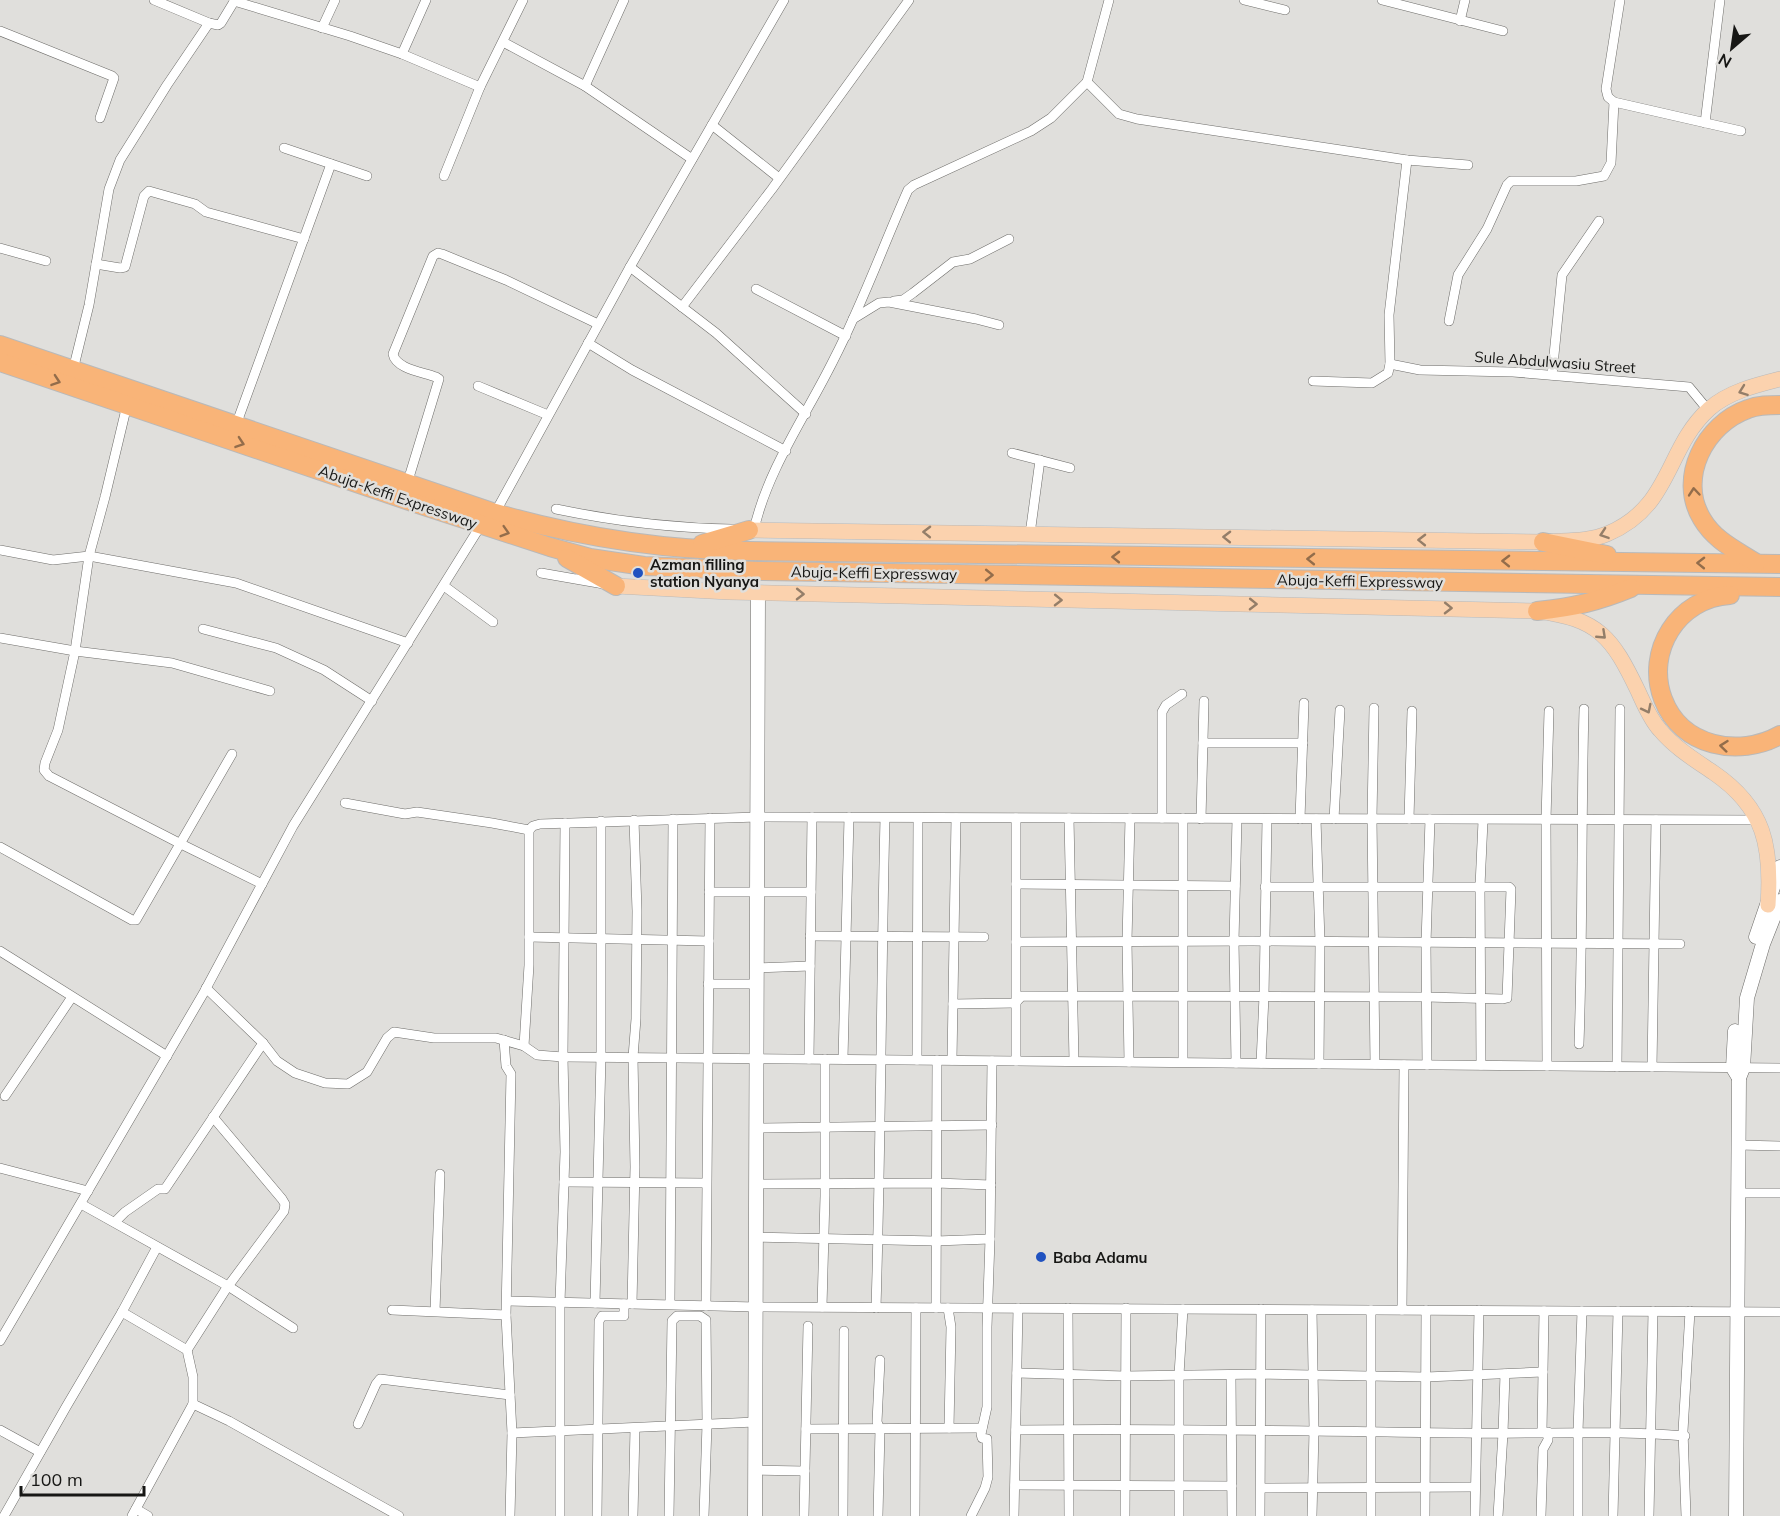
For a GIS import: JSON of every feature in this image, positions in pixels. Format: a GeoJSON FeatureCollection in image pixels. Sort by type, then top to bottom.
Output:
{"type":"FeatureCollection","features":[{"type":"Feature","properties":{"kind":"highway","name":"Abuja-Keffi Expressway"},"geometry":{"type":"LineString","coordinates":[[0,345],[407,484],[550,547],[590,558],[623,563],[687,569],[1780,589]]}},
{"type":"Feature","properties":{"kind":"highway","name":"Abuja-Keffi Expressway"},"geometry":{"type":"LineString","coordinates":[[0,362],[126,405],[488,519],[606,540],[678,548],[1004,555],[1780,564]]}},
{"type":"Feature","properties":{"kind":"highway"},"geometry":{"type":"LineString","coordinates":[[1757,564],[1720,541],[1703,520],[1696,507],[1694,493],[1696,464],[1700,450],[1708,438],[1727,421],[1749,408],[1780,405]]}},
{"type":"Feature","properties":{"kind":"highway"},"geometry":{"type":"LineString","coordinates":[[678,548],[704,544],[751,530]]}},
{"type":"Feature","properties":{"kind":"highway"},"geometry":{"type":"LineString","coordinates":[[1543,542],[1592,551],[1631,562]]}},
{"type":"Feature","properties":{"kind":"highway"},"geometry":{"type":"LineString","coordinates":[[550,547],[616,586]]}},
{"type":"Feature","properties":{"kind":"highway"},"geometry":{"type":"LineString","coordinates":[[1538,611],[1578,607],[1638,585]]}},
{"type":"Feature","properties":{"kind":"highway"},"geometry":{"type":"LineString","coordinates":[[1780,589],[1724,595],[1692,606],[1678,618],[1666,638],[1660,654],[1659,673],[1664,700],[1671,713],[1690,733],[1703,741],[1730,747],[1754,746],[1780,735]]}},
{"type":"Feature","properties":{"kind":"main road"},"geometry":{"type":"LineString","coordinates":[[751,530],[1543,542],[1585,540],[1605,535],[1638,516],[1663,484],[1684,442],[1708,410],[1741,391],[1780,379]]}},
{"type":"Feature","properties":{"kind":"main road","name":"Abuja-Keffi Expressway"},"geometry":{"type":"LineString","coordinates":[[616,586],[684,591],[1538,611],[1577,618],[1591,625],[1606,637],[1621,656],[1654,724],[1673,744],[1732,787],[1746,803],[1767,845],[1774,903]]}},
{"type":"Feature","properties":{"kind":"street"},"geometry":{"type":"LineString","coordinates":[[154,0],[214,25],[221,23],[235,1],[402,54],[480,87]]}},
{"type":"Feature","properties":{"kind":"street"},"geometry":{"type":"LineString","coordinates":[[322,28],[335,0]]}},
{"type":"Feature","properties":{"kind":"street"},"geometry":{"type":"LineString","coordinates":[[402,54],[426,0]]}},
{"type":"Feature","properties":{"kind":"street"},"geometry":{"type":"LineString","coordinates":[[444,176],[480,87],[523,0]]}},
{"type":"Feature","properties":{"kind":"street"},"geometry":{"type":"LineString","coordinates":[[585,86],[624,0]]}},
{"type":"Feature","properties":{"kind":"street"},"geometry":{"type":"LineString","coordinates":[[0,1341],[206,988],[295,824],[488,519],[784,0]]}},
{"type":"Feature","properties":{"kind":"street"},"geometry":{"type":"LineString","coordinates":[[556,509],[654,526],[751,530],[786,451],[846,336],[908,190],[914,185],[1031,131],[1051,118],[1087,82],[1109,0]]}},
{"type":"Feature","properties":{"kind":"street"},"geometry":{"type":"LineString","coordinates":[[1244,0],[1285,10]]}},
{"type":"Feature","properties":{"kind":"street"},"geometry":{"type":"LineString","coordinates":[[1382,0],[1503,32]]}},
{"type":"Feature","properties":{"kind":"street"},"geometry":{"type":"LineString","coordinates":[[1460,21],[1465,0]]}},
{"type":"Feature","properties":{"kind":"street"},"geometry":{"type":"LineString","coordinates":[[1620,0],[1606,89],[1608,97],[1614,102],[1741,131]]}},
{"type":"Feature","properties":{"kind":"street"},"geometry":{"type":"LineString","coordinates":[[1705,123],[1720,0]]}},
{"type":"Feature","properties":{"kind":"street"},"geometry":{"type":"LineString","coordinates":[[682,307],[779,178],[904,2]]}},
{"type":"Feature","properties":{"kind":"street"},"geometry":{"type":"LineString","coordinates":[[73,370],[96,264],[109,189],[120,160],[209,23]]}},
{"type":"Feature","properties":{"kind":"street"},"geometry":{"type":"LineString","coordinates":[[0,31],[112,75],[114,78],[100,118]]}},
{"type":"Feature","properties":{"kind":"street"},"geometry":{"type":"LineString","coordinates":[[503,42],[585,86],[692,159]]}},
{"type":"Feature","properties":{"kind":"street"},"geometry":{"type":"LineString","coordinates":[[1087,82],[1119,114],[1137,119],[1407,160],[1468,165]]}},
{"type":"Feature","properties":{"kind":"street"},"geometry":{"type":"LineString","coordinates":[[1449,321],[1458,275],[1487,229],[1507,184],[1511,182],[1576,181],[1604,176],[1611,163],[1614,102]]}},
{"type":"Feature","properties":{"kind":"street"},"geometry":{"type":"LineString","coordinates":[[712,124],[779,178]]}},
{"type":"Feature","properties":{"kind":"street"},"geometry":{"type":"LineString","coordinates":[[284,148],[367,176]]}},
{"type":"Feature","properties":{"kind":"street"},"geometry":{"type":"LineString","coordinates":[[1313,381],[1372,383],[1388,374],[1390,364],[1389,315],[1407,160]]}},
{"type":"Feature","properties":{"kind":"street"},"geometry":{"type":"LineString","coordinates":[[236,425],[331,164]]}},
{"type":"Feature","properties":{"kind":"street"},"geometry":{"type":"LineString","coordinates":[[96,264],[125,267],[144,195],[149,191],[195,204],[206,212],[304,239]]}},
{"type":"Feature","properties":{"kind":"street"},"geometry":{"type":"LineString","coordinates":[[1552,375],[1562,275],[1599,221]]}},
{"type":"Feature","properties":{"kind":"street"},"geometry":{"type":"LineString","coordinates":[[889,303],[903,300],[953,262],[970,259],[1010,239]]}},
{"type":"Feature","properties":{"kind":"street"},"geometry":{"type":"LineString","coordinates":[[0,248],[46,261]]}},
{"type":"Feature","properties":{"kind":"street"},"geometry":{"type":"LineString","coordinates":[[407,484],[439,379],[399,365],[394,360],[393,354],[433,256],[438,253],[442,254],[506,280],[598,324]]}},
{"type":"Feature","properties":{"kind":"street"},"geometry":{"type":"LineString","coordinates":[[630,267],[734,348],[806,414]]}},
{"type":"Feature","properties":{"kind":"street"},"geometry":{"type":"LineString","coordinates":[[756,289],[846,336]]}},
{"type":"Feature","properties":{"kind":"street"},"geometry":{"type":"LineString","coordinates":[[853,319],[879,303],[889,303],[999,325]]}},
{"type":"Feature","properties":{"kind":"street"},"geometry":{"type":"LineString","coordinates":[[588,343],[632,370],[786,451]]}},
{"type":"Feature","properties":{"kind":"street","name":"Sule Abdulwasiu Street"},"geometry":{"type":"LineString","coordinates":[[1390,364],[1420,370],[1513,372],[1689,387],[1708,410]]}},
{"type":"Feature","properties":{"kind":"street"},"geometry":{"type":"LineString","coordinates":[[478,386],[548,415]]}},
{"type":"Feature","properties":{"kind":"street"},"geometry":{"type":"LineString","coordinates":[[126,405],[89,556],[75,651],[58,730],[44,770],[49,776],[262,884]]}},
{"type":"Feature","properties":{"kind":"street"},"geometry":{"type":"LineString","coordinates":[[1012,453],[1070,468]]}},
{"type":"Feature","properties":{"kind":"street"},"geometry":{"type":"LineString","coordinates":[[1030,534],[1040,460]]}},
{"type":"Feature","properties":{"kind":"street"},"geometry":{"type":"LineString","coordinates":[[0,550],[53,560],[89,556],[237,583],[408,643]]}},
{"type":"Feature","properties":{"kind":"street"},"geometry":{"type":"LineString","coordinates":[[541,573],[616,586]]}},
{"type":"Feature","properties":{"kind":"street"},"geometry":{"type":"LineString","coordinates":[[444,586],[493,622]]}},
{"type":"Feature","properties":{"kind":"street"},"geometry":{"type":"LineString","coordinates":[[754,1516],[758,593]]}},
{"type":"Feature","properties":{"kind":"street"},"geometry":{"type":"LineString","coordinates":[[203,628],[276,648],[324,669],[372,701]]}},
{"type":"Feature","properties":{"kind":"street"},"geometry":{"type":"LineString","coordinates":[[0,638],[75,651],[172,663],[270,691]]}},
{"type":"Feature","properties":{"kind":"street"},"geometry":{"type":"LineString","coordinates":[[1162,818],[1162,712],[1166,705],[1182,694]]}},
{"type":"Feature","properties":{"kind":"street"},"geometry":{"type":"LineString","coordinates":[[1200,819],[1204,702]]}},
{"type":"Feature","properties":{"kind":"street"},"geometry":{"type":"LineString","coordinates":[[1300,819],[1304,703]]}},
{"type":"Feature","properties":{"kind":"street"},"geometry":{"type":"LineString","coordinates":[[1374,708],[1372,818],[1375,1064]]}},
{"type":"Feature","properties":{"kind":"street"},"geometry":{"type":"LineString","coordinates":[[1579,1044],[1584,709]]}},
{"type":"Feature","properties":{"kind":"street"},"geometry":{"type":"LineString","coordinates":[[1334,819],[1340,710]]}},
{"type":"Feature","properties":{"kind":"street"},"geometry":{"type":"LineString","coordinates":[[1617,1067],[1620,710]]}},
{"type":"Feature","properties":{"kind":"street"},"geometry":{"type":"LineString","coordinates":[[1409,819],[1412,711]]}},
{"type":"Feature","properties":{"kind":"street"},"geometry":{"type":"LineString","coordinates":[[1547,1066],[1546,820],[1549,711]]}},
{"type":"Feature","properties":{"kind":"street"},"geometry":{"type":"LineString","coordinates":[[1203,743],[1303,743]]}},
{"type":"Feature","properties":{"kind":"street"},"geometry":{"type":"LineString","coordinates":[[0,847],[132,920],[136,920],[232,754]]}},
{"type":"Feature","properties":{"kind":"street"},"geometry":{"type":"LineString","coordinates":[[345,803],[405,814],[417,812],[529,830]]}},
{"type":"Feature","properties":{"kind":"street"},"geometry":{"type":"LineString","coordinates":[[524,1046],[529,937],[529,830],[533,826],[601,821],[758,817],[1756,820]]}},
{"type":"Feature","properties":{"kind":"street"},"geometry":{"type":"LineString","coordinates":[[809,1059],[812,817]]}},
{"type":"Feature","properties":{"kind":"street"},"geometry":{"type":"LineString","coordinates":[[843,1059],[849,817]]}},
{"type":"Feature","properties":{"kind":"street"},"geometry":{"type":"LineString","coordinates":[[706,1306],[710,818]]}},
{"type":"Feature","properties":{"kind":"street"},"geometry":{"type":"LineString","coordinates":[[876,1308],[885,818]]}},
{"type":"Feature","properties":{"kind":"street"},"geometry":{"type":"LineString","coordinates":[[917,1060],[918,818]]}},
{"type":"Feature","properties":{"kind":"street"},"geometry":{"type":"LineString","coordinates":[[952,1060],[956,818]]}},
{"type":"Feature","properties":{"kind":"street"},"geometry":{"type":"LineString","coordinates":[[1016,818],[1016,1061]]}},
{"type":"Feature","properties":{"kind":"street"},"geometry":{"type":"LineString","coordinates":[[1070,818],[1074,1061]]}},
{"type":"Feature","properties":{"kind":"street"},"geometry":{"type":"LineString","coordinates":[[1129,1062],[1127,941],[1130,818]]}},
{"type":"Feature","properties":{"kind":"street"},"geometry":{"type":"LineString","coordinates":[[670,1304],[673,819]]}},
{"type":"Feature","properties":{"kind":"street"},"geometry":{"type":"LineString","coordinates":[[1183,819],[1183,1062]]}},
{"type":"Feature","properties":{"kind":"street"},"geometry":{"type":"LineString","coordinates":[[1236,1063],[1234,941],[1237,819]]}},
{"type":"Feature","properties":{"kind":"street"},"geometry":{"type":"LineString","coordinates":[[1261,1063],[1267,819]]}},
{"type":"Feature","properties":{"kind":"street"},"geometry":{"type":"LineString","coordinates":[[1316,819],[1320,942],[1319,1064]]}},
{"type":"Feature","properties":{"kind":"street"},"geometry":{"type":"LineString","coordinates":[[1427,1065],[1426,943],[1430,819]]}},
{"type":"Feature","properties":{"kind":"street"},"geometry":{"type":"LineString","coordinates":[[597,1516],[600,1318],[602,1316],[624,1316],[628,1304],[635,1182],[634,820]]}},
{"type":"Feature","properties":{"kind":"street"},"geometry":{"type":"LineString","coordinates":[[1481,1065],[1480,886],[1483,820]]}},
{"type":"Feature","properties":{"kind":"street"},"geometry":{"type":"LineString","coordinates":[[1652,1067],[1656,820]]}},
{"type":"Feature","properties":{"kind":"street"},"geometry":{"type":"LineString","coordinates":[[595,1304],[601,1056],[601,821]]}},
{"type":"Feature","properties":{"kind":"street"},"geometry":{"type":"LineString","coordinates":[[560,1516],[565,823]]}},
{"type":"Feature","properties":{"kind":"street"},"geometry":{"type":"LineString","coordinates":[[1736,1516],[1739,994],[1750,954],[1774,903],[1780,867]]}},
{"type":"Feature","properties":{"kind":"street"},"geometry":{"type":"LineString","coordinates":[[1016,884],[1235,886]]}},
{"type":"Feature","properties":{"kind":"street"},"geometry":{"type":"LineString","coordinates":[[953,1004],[1015,1003],[1022,996],[1073,995],[1507,998],[1511,889],[1506,886],[1265,887]]}},
{"type":"Feature","properties":{"kind":"street"},"geometry":{"type":"LineString","coordinates":[[709,892],[811,892]]}},
{"type":"Feature","properties":{"kind":"street"},"geometry":{"type":"LineString","coordinates":[[810,936],[984,937]]}},
{"type":"Feature","properties":{"kind":"street"},"geometry":{"type":"LineString","coordinates":[[529,937],[709,941]]}},
{"type":"Feature","properties":{"kind":"street"},"geometry":{"type":"LineString","coordinates":[[1016,942],[1680,944]]}},
{"type":"Feature","properties":{"kind":"street"},"geometry":{"type":"LineString","coordinates":[[0,951],[167,1056]]}},
{"type":"Feature","properties":{"kind":"street"},"geometry":{"type":"LineString","coordinates":[[757,968],[810,966]]}},
{"type":"Feature","properties":{"kind":"street"},"geometry":{"type":"LineString","coordinates":[[708,984],[757,984]]}},
{"type":"Feature","properties":{"kind":"street"},"geometry":{"type":"LineString","coordinates":[[206,988],[263,1042],[278,1061],[295,1073],[325,1083],[348,1084],[367,1072],[387,1038],[394,1032],[434,1038],[496,1038],[524,1046],[537,1055],[563,1057],[1652,1067],[1738,1071],[1780,1068]]}},
{"type":"Feature","properties":{"kind":"street"},"geometry":{"type":"LineString","coordinates":[[5,1096],[72,997]]}},
{"type":"Feature","properties":{"kind":"street"},"geometry":{"type":"LineString","coordinates":[[504,1040],[506,1066],[512,1074],[506,1315],[512,1433],[510,1516]]}},
{"type":"Feature","properties":{"kind":"street"},"geometry":{"type":"LineString","coordinates":[[115,1222],[125,1212],[159,1189],[165,1189],[263,1042]]}},
{"type":"Feature","properties":{"kind":"street"},"geometry":{"type":"LineString","coordinates":[[822,1307],[825,1059]]}},
{"type":"Feature","properties":{"kind":"street"},"geometry":{"type":"LineString","coordinates":[[936,1308],[937,1060]]}},
{"type":"Feature","properties":{"kind":"street"},"geometry":{"type":"LineString","coordinates":[[971,1516],[988,1477],[987,1439],[982,1438],[981,1434],[987,1407],[992,1061]]}},
{"type":"Feature","properties":{"kind":"street"},"geometry":{"type":"LineString","coordinates":[[1402,1310],[1404,1065]]}},
{"type":"Feature","properties":{"kind":"street"},"geometry":{"type":"LineString","coordinates":[[148,1516],[134,1513],[193,1404],[193,1377],[187,1350],[228,1286],[284,1211],[285,1204],[213,1117]]}},
{"type":"Feature","properties":{"kind":"street"},"geometry":{"type":"LineString","coordinates":[[756,1128],[992,1125]]}},
{"type":"Feature","properties":{"kind":"street"},"geometry":{"type":"LineString","coordinates":[[1738,1145],[1780,1146]]}},
{"type":"Feature","properties":{"kind":"street"},"geometry":{"type":"LineString","coordinates":[[0,1168],[88,1191]]}},
{"type":"Feature","properties":{"kind":"street"},"geometry":{"type":"LineString","coordinates":[[435,1311],[440,1174]]}},
{"type":"Feature","properties":{"kind":"street"},"geometry":{"type":"LineString","coordinates":[[564,1182],[706,1183]]}},
{"type":"Feature","properties":{"kind":"street"},"geometry":{"type":"LineString","coordinates":[[756,1184],[991,1185]]}},
{"type":"Feature","properties":{"kind":"street"},"geometry":{"type":"LineString","coordinates":[[1737,1193],[1780,1193]]}},
{"type":"Feature","properties":{"kind":"street"},"geometry":{"type":"LineString","coordinates":[[81,1204],[228,1286],[293,1328]]}},
{"type":"Feature","properties":{"kind":"street"},"geometry":{"type":"LineString","coordinates":[[756,1237],[936,1241],[990,1239]]}},
{"type":"Feature","properties":{"kind":"street"},"geometry":{"type":"LineString","coordinates":[[4,1516],[122,1312],[157,1246]]}},
{"type":"Feature","properties":{"kind":"street"},"geometry":{"type":"LineString","coordinates":[[507,1301],[756,1307],[1780,1312]]}},
{"type":"Feature","properties":{"kind":"street"},"geometry":{"type":"LineString","coordinates":[[915,1516],[916,1308]]}},
{"type":"Feature","properties":{"kind":"street"},"geometry":{"type":"LineString","coordinates":[[948,1308],[951,1327],[949,1428]]}},
{"type":"Feature","properties":{"kind":"street"},"geometry":{"type":"LineString","coordinates":[[1014,1516],[1018,1308]]}},
{"type":"Feature","properties":{"kind":"street"},"geometry":{"type":"LineString","coordinates":[[1068,1308],[1069,1516]]}},
{"type":"Feature","properties":{"kind":"street"},"geometry":{"type":"LineString","coordinates":[[1125,1516],[1126,1308]]}},
{"type":"Feature","properties":{"kind":"street"},"geometry":{"type":"LineString","coordinates":[[1179,1516],[1179,1375],[1183,1309]]}},
{"type":"Feature","properties":{"kind":"street"},"geometry":{"type":"LineString","coordinates":[[1260,1516],[1261,1309]]}},
{"type":"Feature","properties":{"kind":"street"},"geometry":{"type":"LineString","coordinates":[[392,1310],[506,1315]]}},
{"type":"Feature","properties":{"kind":"street"},"geometry":{"type":"LineString","coordinates":[[1312,1310],[1314,1430],[1312,1516]]}},
{"type":"Feature","properties":{"kind":"street"},"geometry":{"type":"LineString","coordinates":[[1371,1310],[1371,1516]]}},
{"type":"Feature","properties":{"kind":"street"},"geometry":{"type":"LineString","coordinates":[[1425,1516],[1426,1310]]}},
{"type":"Feature","properties":{"kind":"street"},"geometry":{"type":"LineString","coordinates":[[1475,1516],[1479,1311]]}},
{"type":"Feature","properties":{"kind":"street"},"geometry":{"type":"LineString","coordinates":[[1541,1516],[1543,1449],[1548,1440],[1545,1432],[1543,1372],[1544,1311]]}},
{"type":"Feature","properties":{"kind":"street"},"geometry":{"type":"LineString","coordinates":[[1578,1516],[1582,1311]]}},
{"type":"Feature","properties":{"kind":"street"},"geometry":{"type":"LineString","coordinates":[[1613,1516],[1618,1311]]}},
{"type":"Feature","properties":{"kind":"street"},"geometry":{"type":"LineString","coordinates":[[1650,1516],[1653,1311]]}},
{"type":"Feature","properties":{"kind":"street"},"geometry":{"type":"LineString","coordinates":[[1686,1516],[1685,1436],[1683,1431],[1690,1311]]}},
{"type":"Feature","properties":{"kind":"street"},"geometry":{"type":"LineString","coordinates":[[122,1312],[187,1350]]}},
{"type":"Feature","properties":{"kind":"street"},"geometry":{"type":"LineString","coordinates":[[669,1516],[672,1321],[677,1316],[700,1316],[706,1320],[707,1424],[704,1516]]}},
{"type":"Feature","properties":{"kind":"street"},"geometry":{"type":"LineString","coordinates":[[804,1516],[807,1326]]}},
{"type":"Feature","properties":{"kind":"street"},"geometry":{"type":"LineString","coordinates":[[843,1516],[844,1331]]}},
{"type":"Feature","properties":{"kind":"street"},"geometry":{"type":"LineString","coordinates":[[878,1516],[880,1429],[877,1422],[880,1360]]}},
{"type":"Feature","properties":{"kind":"street"},"geometry":{"type":"LineString","coordinates":[[1017,1373],[1125,1376],[1262,1374],[1426,1377],[1543,1372]]}},
{"type":"Feature","properties":{"kind":"street"},"geometry":{"type":"LineString","coordinates":[[1498,1516],[1505,1374]]}},
{"type":"Feature","properties":{"kind":"street"},"geometry":{"type":"LineString","coordinates":[[1231,1375],[1232,1516]]}},
{"type":"Feature","properties":{"kind":"street"},"geometry":{"type":"LineString","coordinates":[[358,1424],[380,1379],[510,1395]]}},
{"type":"Feature","properties":{"kind":"street"},"geometry":{"type":"LineString","coordinates":[[193,1404],[230,1421],[399,1516]]}},
{"type":"Feature","properties":{"kind":"street"},"geometry":{"type":"LineString","coordinates":[[512,1433],[755,1422]]}},
{"type":"Feature","properties":{"kind":"street"},"geometry":{"type":"LineString","coordinates":[[633,1516],[635,1428]]}},
{"type":"Feature","properties":{"kind":"street"},"geometry":{"type":"LineString","coordinates":[[806,1429],[982,1428]]}},
{"type":"Feature","properties":{"kind":"street"},"geometry":{"type":"LineString","coordinates":[[1016,1430],[1124,1428],[1477,1433],[1614,1431],[1685,1436]]}},
{"type":"Feature","properties":{"kind":"street"},"geometry":{"type":"LineString","coordinates":[[0,1430],[40,1452]]}},
{"type":"Feature","properties":{"kind":"street"},"geometry":{"type":"LineString","coordinates":[[755,1470],[805,1471]]}},
{"type":"Feature","properties":{"kind":"street"},"geometry":{"type":"LineString","coordinates":[[1015,1485],[1232,1486]]}},
{"type":"Feature","properties":{"kind":"street"},"geometry":{"type":"LineString","coordinates":[[1261,1488],[1475,1487]]}},
{"type":"Feature","properties":{"kind":"place","name":"Azman filling station Nyanya"},"geometry":{"type":"Point","coordinates":[638,573]}},
{"type":"Feature","properties":{"kind":"place","name":"Baba Adamu"},"geometry":{"type":"Point","coordinates":[1041,1257]}}]}
